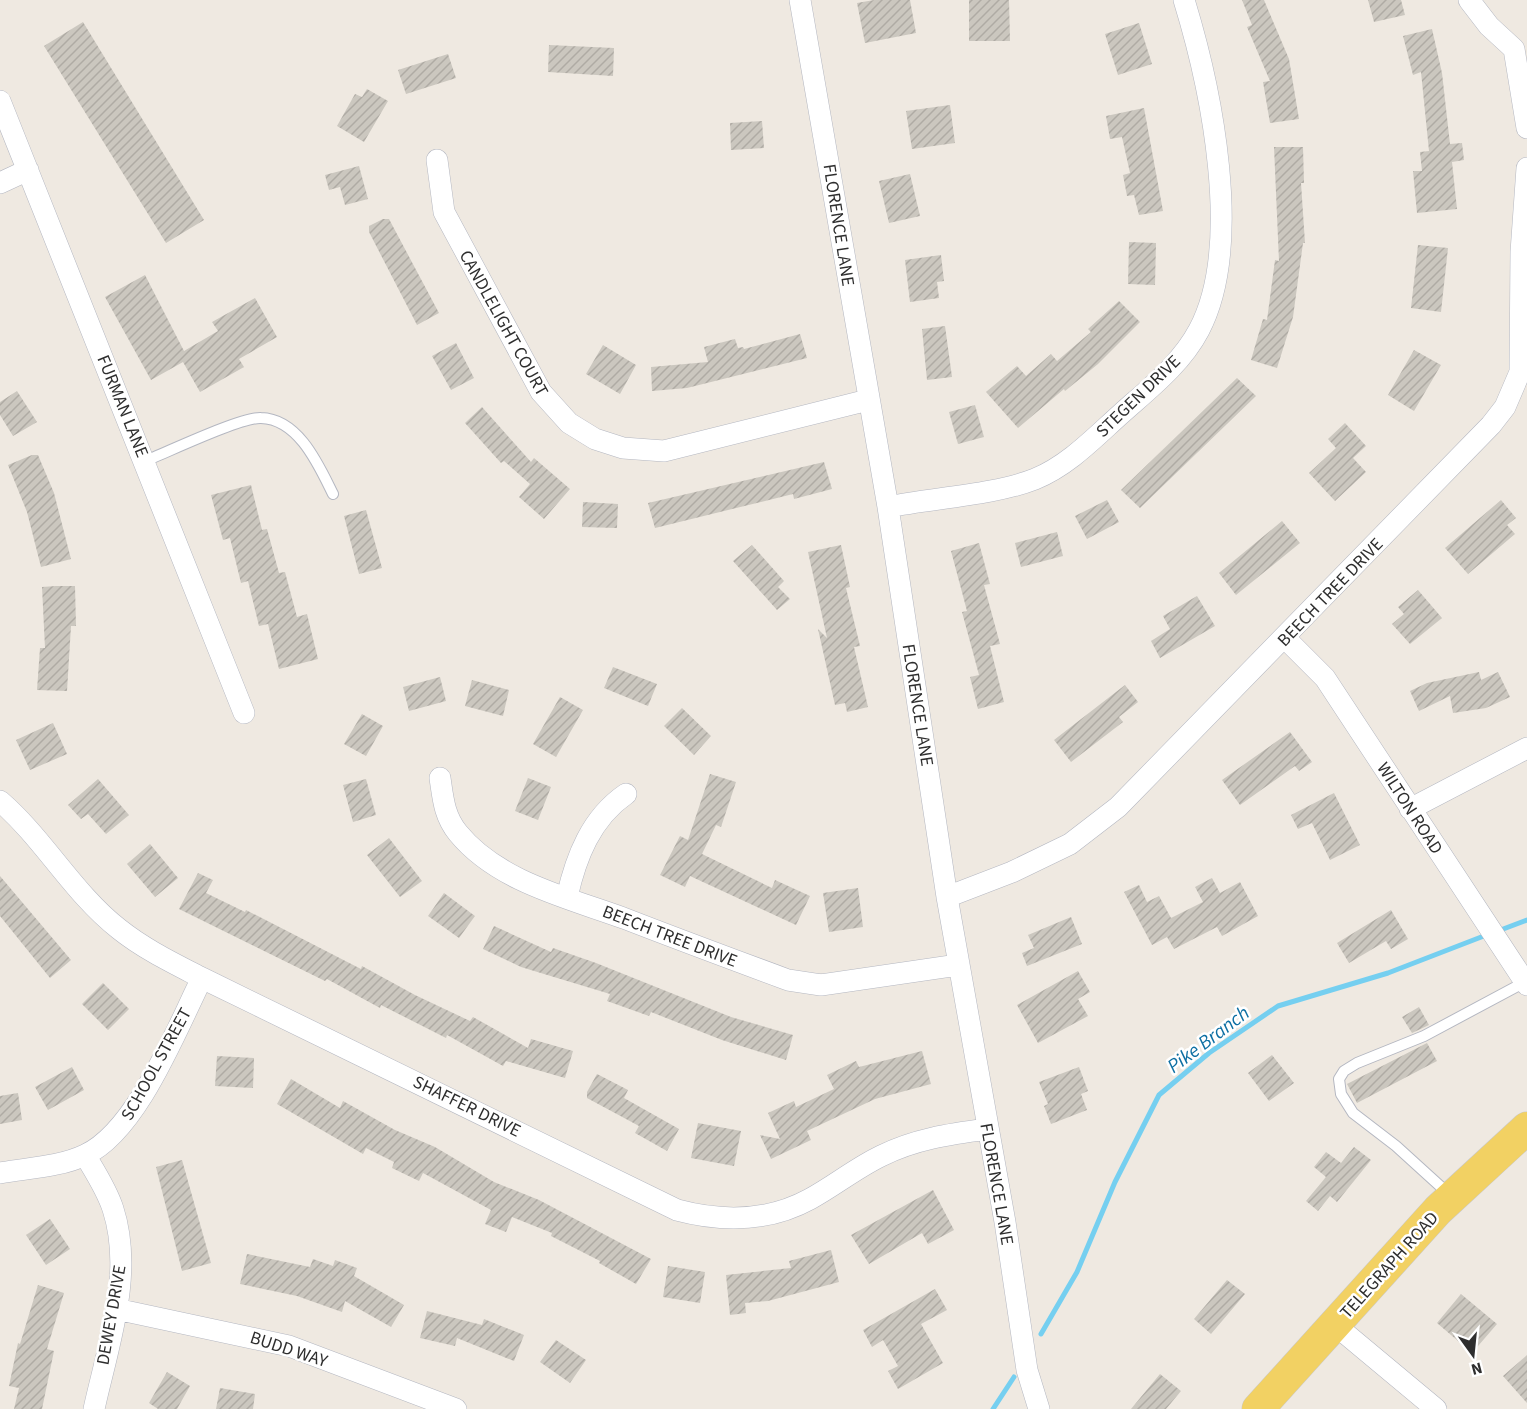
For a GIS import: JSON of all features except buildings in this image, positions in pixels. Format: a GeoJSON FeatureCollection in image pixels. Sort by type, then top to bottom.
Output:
{"type":"FeatureCollection","features":[{"type":"Feature","properties":{"kind":"main road","name":"TELEGRAPH ROAD"},"geometry":{"type":"LineString","coordinates":[[1258,1409],[1451,1197],[1527,1128]]}},
{"type":"Feature","properties":{"kind":"street","name":"FLORENCE LANE"},"geometry":{"type":"LineString","coordinates":[[800,0],[888,507],[958,965],[1005,1222],[1027,1370],[1039,1409]]}},
{"type":"Feature","properties":{"kind":"street","name":"STEGEN DRIVE"},"geometry":{"type":"LineString","coordinates":[[888,507],[1010,486],[1051,471],[1078,453],[1162,377],[1182,355],[1199,330],[1216,279],[1219,196],[1216,151],[1206,84],[1184,0]]}},
{"type":"Feature","properties":{"kind":"street"},"geometry":{"type":"LineString","coordinates":[[1469,0],[1490,26],[1521,48],[1527,129]]}},
{"type":"Feature","properties":{"kind":"street","name":"FURMAN LANE"},"geometry":{"type":"LineString","coordinates":[[0,101],[244,713]]}},
{"type":"Feature","properties":{"kind":"street","name":"CANDLELIGHT COURT"},"geometry":{"type":"LineString","coordinates":[[437,160],[444,212],[541,392],[569,423],[595,439],[623,448],[664,451],[868,400]]}},
{"type":"Feature","properties":{"kind":"street","name":"BEECH TREE DRIVE"},"geometry":{"type":"LineString","coordinates":[[947,897],[1046,857],[1088,832],[1144,783],[1491,425],[1523,380],[1521,252],[1527,168]]}},
{"type":"Feature","properties":{"kind":"street"},"geometry":{"type":"LineString","coordinates":[[0,183],[28,170]]}},
{"type":"Feature","properties":{"kind":"street","name":"WILTON ROAD"},"geometry":{"type":"LineString","coordinates":[[1286,638],[1325,678],[1503,952],[1526,983]]}},
{"type":"Feature","properties":{"kind":"street"},"geometry":{"type":"LineString","coordinates":[[1410,809],[1527,748]]}},
{"type":"Feature","properties":{"kind":"street","name":"BEECH TREE DRIVE"},"geometry":{"type":"LineString","coordinates":[[440,778],[444,808],[450,822],[476,851],[511,875],[801,984],[834,984],[958,965]]}},
{"type":"Feature","properties":{"kind":"street"},"geometry":{"type":"LineString","coordinates":[[567,897],[590,832],[601,815],[626,794]]}},
{"type":"Feature","properties":{"kind":"street","name":"SHAFFER DRIVE"},"geometry":{"type":"LineString","coordinates":[[0,801],[93,904],[118,928],[146,948],[202,978],[547,1144],[657,1202],[699,1216],[729,1220],[782,1210],[811,1199],[861,1166],[902,1147],[936,1136],[987,1129]]}},
{"type":"Feature","properties":{"kind":"street","name":"SCHOOL STREET"},"geometry":{"type":"LineString","coordinates":[[0,1173],[85,1155],[117,1132],[131,1115],[202,978]]}},
{"type":"Feature","properties":{"kind":"street","name":"DEWEY DRIVE"},"geometry":{"type":"LineString","coordinates":[[85,1155],[112,1206],[118,1228],[121,1268],[116,1309],[93,1409]]}},
{"type":"Feature","properties":{"kind":"street","name":"BUDD WAY"},"geometry":{"type":"LineString","coordinates":[[116,1309],[289,1346],[456,1409]]}},
{"type":"Feature","properties":{"kind":"street"},"geometry":{"type":"LineString","coordinates":[[1334,1324],[1436,1409]]}},
{"type":"Feature","properties":{"kind":"lane"},"geometry":{"type":"LineString","coordinates":[[145,461],[244,421],[262,417],[288,428],[299,438],[315,457],[333,494]]}},
{"type":"Feature","properties":{"kind":"lane"},"geometry":{"type":"LineString","coordinates":[[1451,1197],[1396,1146],[1353,1113],[1341,1094],[1340,1078],[1344,1071],[1357,1063],[1424,1036],[1526,983]]}},
{"type":"Feature","properties":{"kind":"waterway","name":"Pike Branch"},"geometry":{"type":"LineString","coordinates":[[1498,931],[1527,920]]}},
{"type":"Feature","properties":{"kind":"waterway","name":"Pike Branch"},"geometry":{"type":"LineString","coordinates":[[1041,1334],[1077,1272],[1115,1182],[1159,1095],[1209,1053],[1278,1006],[1388,973],[1489,934]]}},
{"type":"Feature","properties":{"kind":"waterway","name":"Pike Branch"},"geometry":{"type":"LineString","coordinates":[[993,1409],[1014,1377]]}}]}
